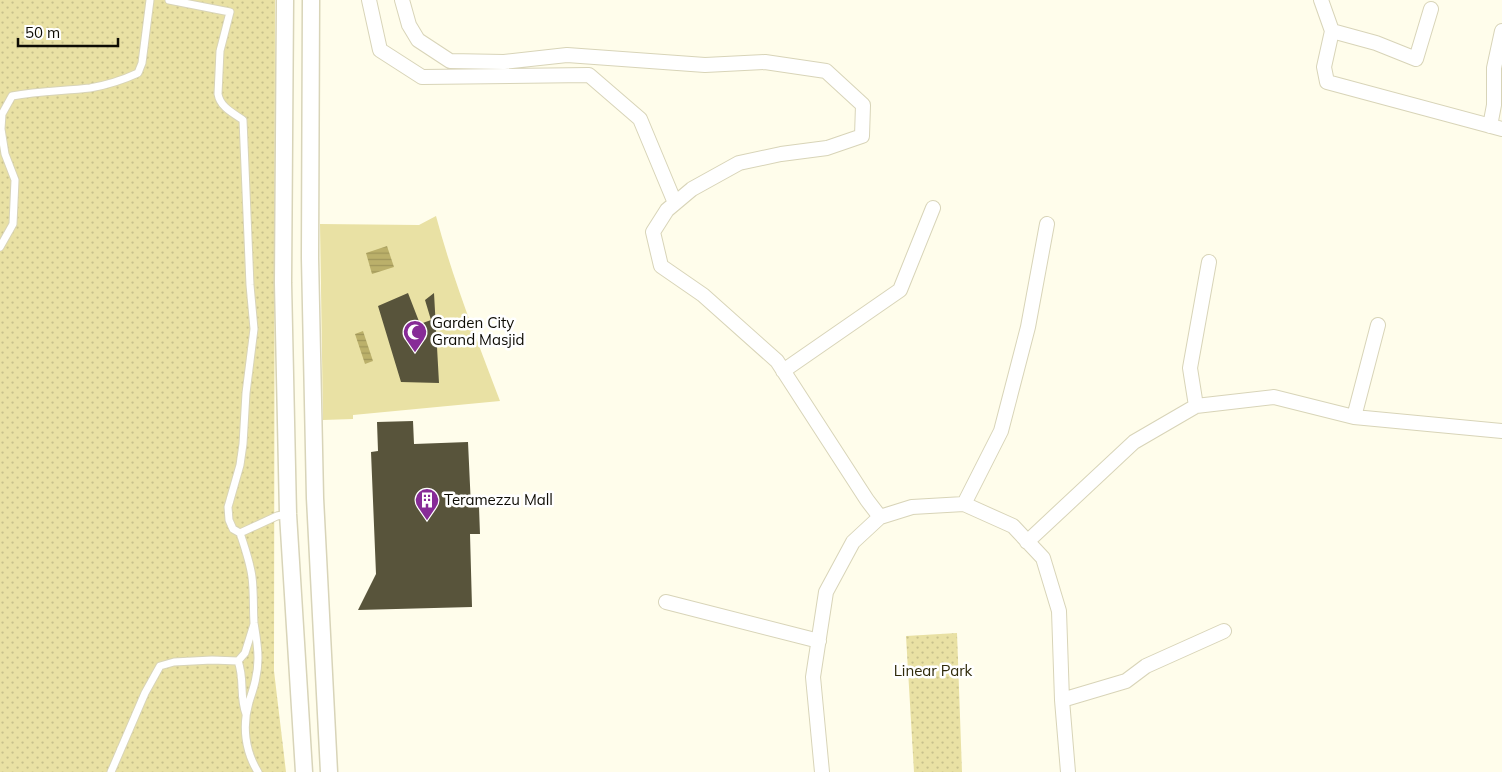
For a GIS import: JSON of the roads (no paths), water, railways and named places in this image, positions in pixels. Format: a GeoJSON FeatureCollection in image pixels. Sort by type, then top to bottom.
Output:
{"type":"FeatureCollection","features":[{"type":"Feature","properties":{"kind":"street"},"geometry":{"type":"LineString","coordinates":[[285,0],[283,283],[288,514],[304,772]]}},
{"type":"Feature","properties":{"kind":"street"},"geometry":{"type":"LineString","coordinates":[[311,0],[309,240],[314,478],[329,772]]}},
{"type":"Feature","properties":{"kind":"street"},"geometry":{"type":"LineString","coordinates":[[369,0],[380,50],[422,77],[589,75],[640,119],[675,203]]}},
{"type":"Feature","properties":{"kind":"street"},"geometry":{"type":"LineString","coordinates":[[402,0],[409,25],[418,40],[450,61],[504,62],[567,55],[705,65],[765,62],[826,71],[863,105],[862,136],[827,148],[781,154],[740,163],[692,189],[666,210],[653,232],[661,266],[703,295],[777,361],[880,517]]}},
{"type":"Feature","properties":{"kind":"street"},"geometry":{"type":"LineString","coordinates":[[1321,0],[1332,31],[1324,68],[1327,82],[1496,128],[1494,68],[1502,31]]}},
{"type":"Feature","properties":{"kind":"street"},"geometry":{"type":"LineString","coordinates":[[1332,31],[1382,45],[1416,59],[1431,9]]}},
{"type":"Feature","properties":{"kind":"street"},"geometry":{"type":"LineString","coordinates":[[783,371],[900,290],[933,208]]}},
{"type":"Feature","properties":{"kind":"street"},"geometry":{"type":"LineString","coordinates":[[964,504],[1000,431],[1028,327],[1047,224]]}},
{"type":"Feature","properties":{"kind":"street"},"geometry":{"type":"LineString","coordinates":[[1196,406],[1190,368],[1209,262]]}},
{"type":"Feature","properties":{"kind":"street"},"geometry":{"type":"LineString","coordinates":[[1354,417],[1378,325]]}},
{"type":"Feature","properties":{"kind":"street"},"geometry":{"type":"LineString","coordinates":[[1027,542],[1134,442],[1196,406],[1274,397],[1354,417],[1502,431]]}},
{"type":"Feature","properties":{"kind":"street"},"geometry":{"type":"LineString","coordinates":[[822,772],[813,677],[826,592],[853,542],[880,517],[912,507],[964,504],[1013,526],[1043,558],[1059,611],[1062,700],[1068,772]]}},
{"type":"Feature","properties":{"kind":"street"},"geometry":{"type":"LineString","coordinates":[[666,602],[819,641]]}},
{"type":"Feature","properties":{"kind":"street"},"geometry":{"type":"LineString","coordinates":[[1062,700],[1126,681],[1146,666],[1224,631]]}},
{"type":"Feature","properties":{"kind":"lane"},"geometry":{"type":"LineString","coordinates":[[0,247],[13,224],[15,180],[5,154],[1,129],[2,114],[8,102],[12,96],[38,91],[90,88],[109,84],[138,73],[142,64],[150,0]]}},
{"type":"Feature","properties":{"kind":"lane"},"geometry":{"type":"LineString","coordinates":[[172,1],[230,12],[220,51],[218,94],[219,101],[243,120],[250,285],[254,329],[246,394],[244,444],[228,507],[229,520],[233,529],[240,533],[252,578],[254,624],[258,642],[257,678],[246,714],[246,739],[252,762],[258,772]]}},
{"type":"Feature","properties":{"kind":"lane"},"geometry":{"type":"LineString","coordinates":[[240,533],[277,516],[288,514]]}},
{"type":"Feature","properties":{"kind":"lane"},"geometry":{"type":"LineString","coordinates":[[111,772],[130,726],[160,666],[174,662],[238,661],[245,653],[254,624]]}},
{"type":"Feature","properties":{"kind":"lane"},"geometry":{"type":"LineString","coordinates":[[238,661],[243,678],[243,705],[246,714]]}},
{"type":"Feature","properties":{"kind":"place","name":"Garden City Grand Masjid"},"geometry":{"type":"Point","coordinates":[415,353]}},
{"type":"Feature","properties":{"kind":"place","name":"Teramezzu Mall"},"geometry":{"type":"Point","coordinates":[427,521]}},
{"type":"Feature","properties":{"kind":"park label","name":"Linear Park"},"geometry":{"type":"Point","coordinates":[933,671]}}]}
